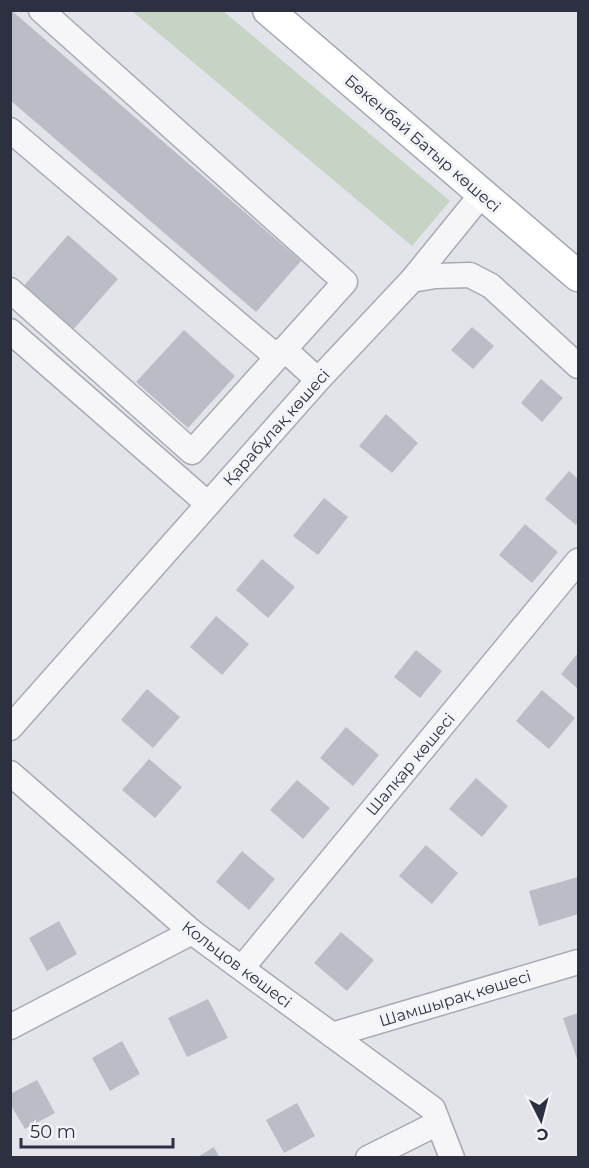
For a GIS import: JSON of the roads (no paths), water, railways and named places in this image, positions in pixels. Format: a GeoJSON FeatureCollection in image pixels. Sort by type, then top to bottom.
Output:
{"type":"FeatureCollection","features":[{"type":"Feature","properties":{"kind":"main road","name":"Бөкенбай Батыр көшесі"},"geometry":{"type":"LineString","coordinates":[[268,10],[579,276]]}},
{"type":"Feature","properties":{"kind":"street"},"geometry":{"type":"LineString","coordinates":[[10,290],[192,452],[345,282],[41,10]]}},
{"type":"Feature","properties":{"kind":"street"},"geometry":{"type":"LineString","coordinates":[[10,130],[280,353],[318,380]]}},
{"type":"Feature","properties":{"kind":"street","name":"Қарабұлақ көшесі"},"geometry":{"type":"LineString","coordinates":[[10,728],[318,380],[412,280],[482,194]]}},
{"type":"Feature","properties":{"kind":"street"},"geometry":{"type":"LineString","coordinates":[[412,280],[435,276],[470,275],[484,282],[579,366]]}},
{"type":"Feature","properties":{"kind":"street"},"geometry":{"type":"LineString","coordinates":[[10,331],[208,504]]}},
{"type":"Feature","properties":{"kind":"street","name":"Шалқар көшесі"},"geometry":{"type":"LineString","coordinates":[[242,968],[577,566]]}},
{"type":"Feature","properties":{"kind":"street","name":"Кольцов көшесі"},"geometry":{"type":"LineString","coordinates":[[10,773],[192,932],[432,1109],[452,1158]]}},
{"type":"Feature","properties":{"kind":"street"},"geometry":{"type":"LineString","coordinates":[[10,1027],[192,932]]}},
{"type":"Feature","properties":{"kind":"street","name":"Шамшырақ көшесі"},"geometry":{"type":"LineString","coordinates":[[332,1035],[579,962]]}},
{"type":"Feature","properties":{"kind":"street"},"geometry":{"type":"LineString","coordinates":[[368,1158],[438,1124]]}}]}
